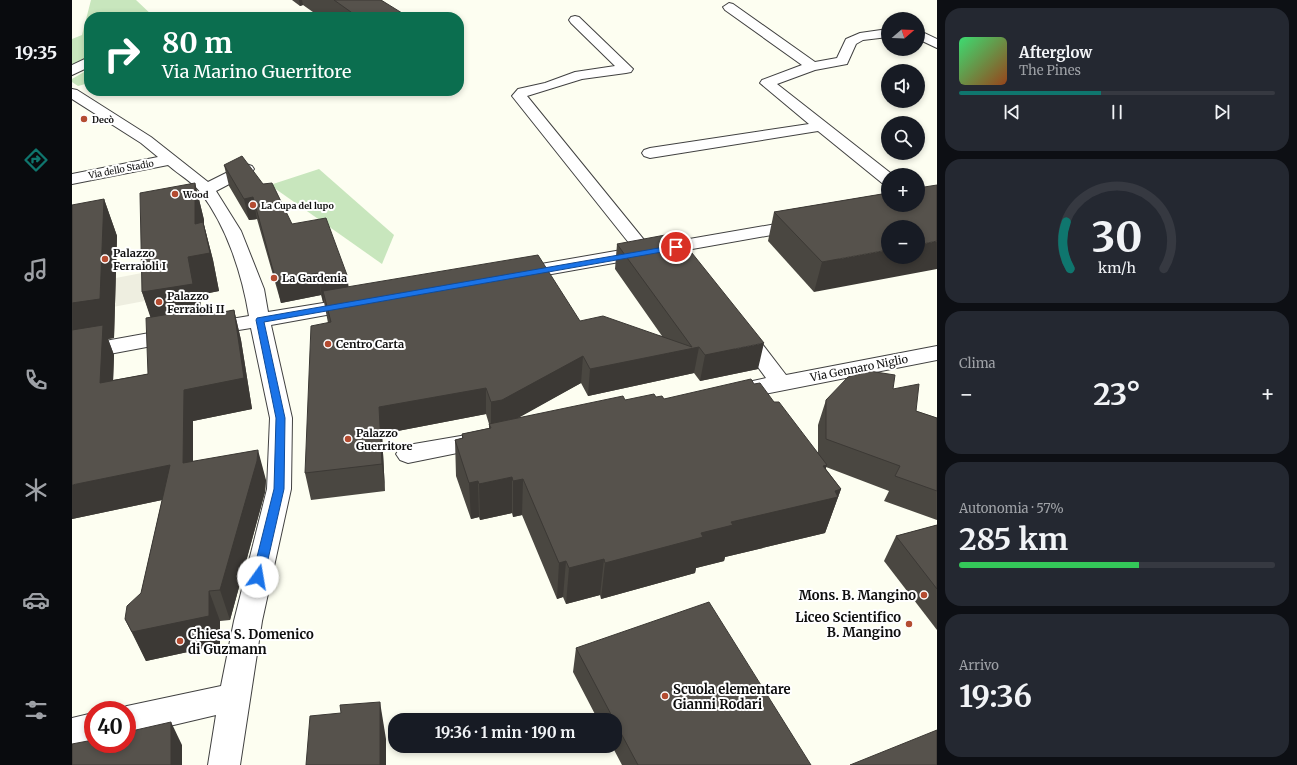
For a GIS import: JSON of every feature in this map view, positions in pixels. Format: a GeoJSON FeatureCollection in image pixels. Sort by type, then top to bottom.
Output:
{"type":"FeatureCollection","features":[{"type":"Feature","properties":{"kind":"street"},"geometry":{"type":"LineString","coordinates":[[729,7],[812,66]]}},
{"type":"Feature","properties":{"kind":"street"},"geometry":{"type":"LineString","coordinates":[[575,20],[626,69],[580,76],[556,84],[523,92],[519,96],[645,252]]}},
{"type":"Feature","properties":{"kind":"street"},"geometry":{"type":"LineString","coordinates":[[925,27],[931,26]]}},
{"type":"Feature","properties":{"kind":"street"},"geometry":{"type":"LineString","coordinates":[[881,34],[860,37],[851,42],[842,60],[812,66],[767,83],[881,173]]}},
{"type":"Feature","properties":{"kind":"street"},"geometry":{"type":"LineString","coordinates":[[925,38],[937,44]]}},
{"type":"Feature","properties":{"kind":"street"},"geometry":{"type":"LineString","coordinates":[[72,71],[84,64]]}},
{"type":"Feature","properties":{"kind":"street"},"geometry":{"type":"LineString","coordinates":[[72,93],[146,140],[207,190],[232,231],[254,289],[281,418],[279,489],[248,621],[234,697],[224,765]]}},
{"type":"Feature","properties":{"kind":"street"},"geometry":{"type":"LineString","coordinates":[[72,111],[94,108]]}},
{"type":"Feature","properties":{"kind":"street"},"geometry":{"type":"LineString","coordinates":[[650,154],[822,126]]}},
{"type":"Feature","properties":{"kind":"street","name":"Via dello Stadio"},"geometry":{"type":"LineString","coordinates":[[72,179],[170,160]]}},
{"type":"Feature","properties":{"kind":"street"},"geometry":{"type":"LineString","coordinates":[[207,190],[246,169]]}},
{"type":"Feature","properties":{"kind":"street"},"geometry":{"type":"LineString","coordinates":[[504,277],[814,223]]}},
{"type":"Feature","properties":{"kind":"street"},"geometry":{"type":"LineString","coordinates":[[676,247],[690,264]]}},
{"type":"Feature","properties":{"kind":"street"},"geometry":{"type":"LineString","coordinates":[[72,354],[260,320],[315,320],[373,300]]}},
{"type":"Feature","properties":{"kind":"street"},"geometry":{"type":"LineString","coordinates":[[731,317],[781,383]]}},
{"type":"Feature","properties":{"kind":"street","name":"Via Gennaro Niglio"},"geometry":{"type":"LineString","coordinates":[[711,396],[937,353]]}},
{"type":"Feature","properties":{"kind":"street"},"geometry":{"type":"LineString","coordinates":[[408,454],[501,436]]}},
{"type":"Feature","properties":{"kind":"street"},"geometry":{"type":"LineString","coordinates":[[136,718],[234,697]]}},
{"type":"Feature","properties":{"kind":"street"},"geometry":{"type":"LineString","coordinates":[[72,733],[84,730]]}},
{"type":"Feature","properties":{"kind":"green space"},"geometry":{"type":"Polygon","coordinates":[[[91,0],[136,0],[149,12],[88,12],[91,0]]]}},
{"type":"Feature","properties":{"kind":"green space"},"geometry":{"type":"Polygon","coordinates":[[[84,27],[84,60],[72,66],[72,39],[82,35],[84,27]]]}},
{"type":"Feature","properties":{"kind":"green space"},"geometry":{"type":"Polygon","coordinates":[[[84,72],[84,84],[78,86],[72,82],[72,79],[84,72]]]}},
{"type":"Feature","properties":{"kind":"green space"},"geometry":{"type":"Polygon","coordinates":[[[319,169],[394,235],[382,264],[270,185],[319,169]]]}},
{"type":"Feature","properties":{"kind":"shaded area"},"geometry":{"type":"Polygon","coordinates":[[[147,272],[150,300],[97,310],[95,282],[147,272]]]}},
{"type":"Feature","properties":{"kind":"building"},"geometry":{"type":"Polygon","coordinates":[[[334,0],[381,0],[400,12],[351,12],[334,0]]]}},
{"type":"Feature","properties":{"kind":"building"},"geometry":{"type":"Polygon","coordinates":[[[242,156],[263,184],[272,183],[292,224],[326,218],[347,275],[319,279],[318,273],[276,281],[253,197],[244,199],[224,165],[242,156]]]}},
{"type":"Feature","properties":{"kind":"building"},"geometry":{"type":"Polygon","coordinates":[[[195,183],[195,224],[203,222],[210,253],[188,257],[193,284],[142,292],[140,193],[195,183]]]}},
{"type":"Feature","properties":{"kind":"building"},"geometry":{"type":"Polygon","coordinates":[[[937,185],[937,241],[925,244],[925,220],[881,220],[881,251],[822,262],[774,212],[881,194],[881,212],[925,212],[925,187],[937,185]]]}},
{"type":"Feature","properties":{"kind":"building"},"geometry":{"type":"Polygon","coordinates":[[[104,199],[100,299],[72,303],[72,205],[104,199]]]}},
{"type":"Feature","properties":{"kind":"building"},"geometry":{"type":"Polygon","coordinates":[[[676,233],[764,343],[705,355],[699,347],[590,369],[583,356],[502,400],[491,402],[486,388],[379,407],[382,464],[305,473],[311,326],[331,322],[323,291],[538,255],[580,321],[603,316],[692,347],[617,244],[676,233]]]}},
{"type":"Feature","properties":{"kind":"building"},"geometry":{"type":"Polygon","coordinates":[[[199,309],[200,316],[234,310],[244,378],[184,390],[183,463],[258,450],[257,461],[220,590],[209,591],[209,616],[132,632],[125,619],[127,606],[141,593],[170,465],[72,485],[72,330],[103,325],[100,383],[148,374],[146,318],[199,309]]]}},
{"type":"Feature","properties":{"kind":"building"},"geometry":{"type":"Polygon","coordinates":[[[869,371],[895,375],[893,389],[919,384],[916,411],[937,418],[937,491],[895,476],[900,466],[826,439],[826,400],[848,377],[869,371]]]}},
{"type":"Feature","properties":{"kind":"building"},"geometry":{"type":"Polygon","coordinates":[[[751,379],[754,384],[760,383],[774,402],[779,402],[827,465],[823,466],[841,489],[835,491],[838,497],[731,522],[733,525],[701,533],[703,537],[605,563],[604,559],[569,568],[566,561],[559,563],[523,479],[513,481],[512,477],[479,484],[478,481],[469,483],[455,440],[463,438],[462,434],[491,428],[489,424],[623,396],[625,400],[654,394],[656,397],[662,396],[664,399],[751,379]]]}},
{"type":"Feature","properties":{"kind":"building"},"geometry":{"type":"Polygon","coordinates":[[[937,525],[937,589],[896,536],[937,525]]]}},
{"type":"Feature","properties":{"kind":"building","name":"Scuola elementare Gianni Rodari"},"geometry":{"type":"Polygon","coordinates":[[[709,602],[811,765],[638,765],[622,735],[622,713],[610,713],[576,648],[709,602]]]}},
{"type":"Feature","properties":{"kind":"building"},"geometry":{"type":"Polygon","coordinates":[[[380,702],[380,765],[306,765],[310,716],[341,713],[340,705],[380,702]]]}},
{"type":"Feature","properties":{"kind":"building"},"geometry":{"type":"Polygon","coordinates":[[[171,722],[171,765],[72,765],[72,744],[84,742],[84,753],[136,753],[136,730],[171,722]]]}},
{"type":"Feature","properties":{"kind":"building"},"geometry":{"type":"Polygon","coordinates":[[[937,730],[937,765],[850,765],[937,730]]]}},
{"type":"Feature","properties":{"kind":"place","name":"Decò"},"geometry":{"type":"Point","coordinates":[84,119]}},
{"type":"Feature","properties":{"kind":"place","name":"Wood"},"geometry":{"type":"Point","coordinates":[175,194]}},
{"type":"Feature","properties":{"kind":"place","name":"La Cupa del lupo"},"geometry":{"type":"Point","coordinates":[253,205]}},
{"type":"Feature","properties":{"kind":"place","name":"Palazzo Ferraioli I"},"geometry":{"type":"Point","coordinates":[105,259]}},
{"type":"Feature","properties":{"kind":"place","name":"La Gardenia"},"geometry":{"type":"Point","coordinates":[274,278]}},
{"type":"Feature","properties":{"kind":"place","name":"Palazzo Ferraioli II"},"geometry":{"type":"Point","coordinates":[159,302]}},
{"type":"Feature","properties":{"kind":"place","name":"Centro Carta"},"geometry":{"type":"Point","coordinates":[328,344]}},
{"type":"Feature","properties":{"kind":"place","name":"Palazzo Guerritore"},"geometry":{"type":"Point","coordinates":[348,439]}},
{"type":"Feature","properties":{"kind":"place","name":"Mons. B. Mangino"},"geometry":{"type":"Point","coordinates":[924,595]}},
{"type":"Feature","properties":{"kind":"place","name":"Liceo Scientifico B. Mangino"},"geometry":{"type":"Point","coordinates":[909,624]}},
{"type":"Feature","properties":{"kind":"place","name":"Chiesa S. Domenico di Guzmann"},"geometry":{"type":"Point","coordinates":[180,641]}},
{"type":"Feature","properties":{"kind":"place","name":"Scuola elementare Gianni Rodari"},"geometry":{"type":"Point","coordinates":[665,696]}},
{"type":"Feature","properties":{"kind":"route"},"geometry":{"type":"LineString","coordinates":[[258,577],[279,489],[281,418],[268,365],[260,320],[676,247]]}}]}
